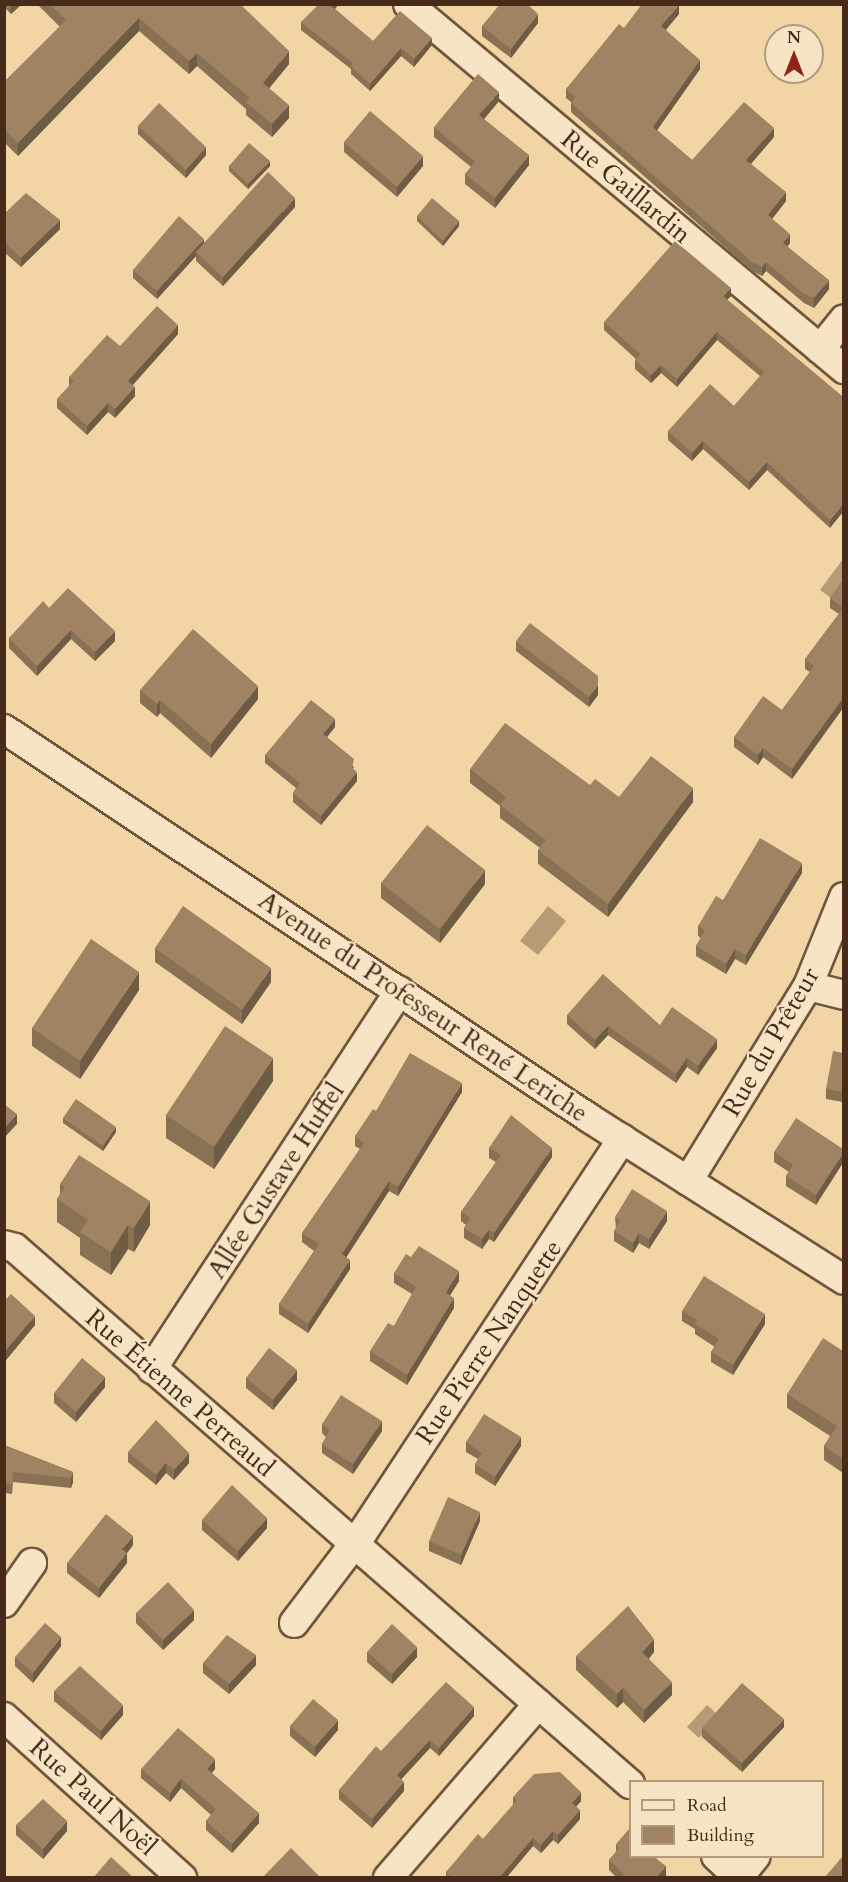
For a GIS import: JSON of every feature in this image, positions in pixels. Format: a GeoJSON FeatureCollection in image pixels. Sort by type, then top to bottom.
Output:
{"type":"FeatureCollection","features":[{"type":"Feature","properties":{"kind":"street","name":"Rue Gaillardin"},"geometry":{"type":"LineString","coordinates":[[408,4],[843,369]]}},
{"type":"Feature","properties":{"kind":"street"},"geometry":{"type":"LineString","coordinates":[[820,349],[843,319]]}},
{"type":"Feature","properties":{"kind":"street","name":"Avenue du Professeur René Leriche"},"geometry":{"type":"LineString","coordinates":[[4,729],[622,1139],[843,1280]]}},
{"type":"Feature","properties":{"kind":"street","name":"Rue du Prêteur"},"geometry":{"type":"LineString","coordinates":[[688,1181],[808,986],[843,897]]}},
{"type":"Feature","properties":{"kind":"street"},"geometry":{"type":"LineString","coordinates":[[808,986],[843,995]]}},
{"type":"Feature","properties":{"kind":"street","name":"Allée Gustave Huffel"},"geometry":{"type":"LineString","coordinates":[[152,1369],[399,992]]}},
{"type":"Feature","properties":{"kind":"street","name":"Rue Pierre Nanquette"},"geometry":{"type":"LineString","coordinates":[[354,1544],[622,1139]]}},
{"type":"Feature","properties":{"kind":"street","name":"Rue Étienne Perreaud"},"geometry":{"type":"LineString","coordinates":[[4,1245],[15,1248],[629,1783]]}},
{"type":"Feature","properties":{"kind":"street"},"geometry":{"type":"LineString","coordinates":[[294,1623],[354,1544]]}},
{"type":"Feature","properties":{"kind":"street"},"geometry":{"type":"LineString","coordinates":[[4,1603],[32,1563]]}},
{"type":"Feature","properties":{"kind":"street"},"geometry":{"type":"LineString","coordinates":[[388,1878],[538,1704]]}},
{"type":"Feature","properties":{"kind":"street","name":"Rue Paul Noël"},"geometry":{"type":"LineString","coordinates":[[4,1717],[182,1878]]}},
{"type":"Feature","properties":{"kind":"street"},"geometry":{"type":"LineString","coordinates":[[718,1858],[743,1872]]}},
{"type":"Feature","properties":{"kind":"shaded area"},"geometry":{"type":"Polygon","coordinates":[[[843,559],[843,587],[834,600],[820,590],[843,559]]]}},
{"type":"Feature","properties":{"kind":"shaded area"},"geometry":{"type":"Polygon","coordinates":[[[548,906],[566,921],[538,955],[520,941],[548,906]]]}},
{"type":"Feature","properties":{"kind":"shaded area"},"geometry":{"type":"Polygon","coordinates":[[[707,1705],[719,1716],[699,1738],[687,1727],[707,1705]]]}},
{"type":"Feature","properties":{"kind":"building"},"geometry":{"type":"Polygon","coordinates":[[[50,4],[103,4],[104,6],[106,4],[240,4],[289,51],[263,83],[289,105],[272,124],[246,102],[250,98],[197,53],[189,61],[139,18],[18,143],[4,129],[4,82],[66,20],[50,4]]]}},
{"type":"Feature","properties":{"kind":"building"},"geometry":{"type":"Polygon","coordinates":[[[319,4],[332,4],[331,6],[373,41],[400,11],[432,38],[414,59],[401,48],[370,84],[351,66],[353,63],[301,22],[319,4]]]}},
{"type":"Feature","properties":{"kind":"building"},"geometry":{"type":"Polygon","coordinates":[[[500,4],[527,4],[538,14],[511,49],[482,26],[500,4]]]}},
{"type":"Feature","properties":{"kind":"building"},"geometry":{"type":"Polygon","coordinates":[[[642,4],[679,5],[661,26],[700,60],[653,127],[692,160],[744,102],[774,128],[746,160],[786,192],[768,215],[790,234],[783,243],[829,280],[814,298],[804,294],[766,262],[762,267],[752,262],[571,103],[575,97],[566,89],[619,24],[624,28],[642,4]]]}},
{"type":"Feature","properties":{"kind":"building"},"geometry":{"type":"Polygon","coordinates":[[[478,74],[499,92],[479,115],[529,155],[495,198],[465,174],[475,162],[434,127],[478,74]]]}},
{"type":"Feature","properties":{"kind":"building"},"geometry":{"type":"Polygon","coordinates":[[[159,103],[206,147],[186,170],[138,126],[159,103]]]}},
{"type":"Feature","properties":{"kind":"building"},"geometry":{"type":"Polygon","coordinates":[[[370,111],[423,156],[397,187],[344,142],[370,111]]]}},
{"type":"Feature","properties":{"kind":"building"},"geometry":{"type":"Polygon","coordinates":[[[249,143],[270,161],[248,184],[229,166],[249,143]]]}},
{"type":"Feature","properties":{"kind":"building"},"geometry":{"type":"Polygon","coordinates":[[[268,172],[295,198],[223,277],[196,252],[268,172]]]}},
{"type":"Feature","properties":{"kind":"building"},"geometry":{"type":"Polygon","coordinates":[[[26,193],[60,220],[21,258],[4,242],[4,214],[26,193]]]}},
{"type":"Feature","properties":{"kind":"building"},"geometry":{"type":"Polygon","coordinates":[[[432,198],[459,221],[443,241],[417,216],[432,198]]]}},
{"type":"Feature","properties":{"kind":"building"},"geometry":{"type":"Polygon","coordinates":[[[179,216],[204,239],[157,291],[133,270],[179,216]]]}},
{"type":"Feature","properties":{"kind":"building"},"geometry":{"type":"Polygon","coordinates":[[[675,241],[731,288],[723,296],[843,397],[843,504],[830,520],[767,462],[749,482],[703,441],[692,453],[668,431],[710,384],[734,406],[764,372],[717,332],[677,379],[661,365],[651,375],[635,360],[640,354],[604,322],[675,241]]]}},
{"type":"Feature","properties":{"kind":"building"},"geometry":{"type":"Polygon","coordinates":[[[157,306],[178,325],[128,381],[135,387],[115,409],[108,403],[87,426],[57,399],[74,381],[69,377],[107,335],[120,346],[157,306]]]}},
{"type":"Feature","properties":{"kind":"building"},"geometry":{"type":"Polygon","coordinates":[[[843,580],[843,608],[830,598],[843,580]]]}},
{"type":"Feature","properties":{"kind":"building"},"geometry":{"type":"Polygon","coordinates":[[[68,588],[115,631],[95,652],[71,630],[37,666],[9,638],[43,601],[49,608],[68,588]]]}},
{"type":"Feature","properties":{"kind":"building"},"geometry":{"type":"Polygon","coordinates":[[[843,608],[843,698],[792,769],[763,748],[758,755],[734,737],[763,696],[782,710],[814,666],[805,659],[843,608]]]}},
{"type":"Feature","properties":{"kind":"building"},"geometry":{"type":"Polygon","coordinates":[[[530,623],[598,676],[598,685],[589,697],[516,641],[530,623]]]}},
{"type":"Feature","properties":{"kind":"building"},"geometry":{"type":"Polygon","coordinates":[[[193,629],[258,686],[211,744],[160,700],[157,704],[140,690],[193,629]]]}},
{"type":"Feature","properties":{"kind":"building"},"geometry":{"type":"Polygon","coordinates":[[[311,700],[335,719],[323,734],[354,759],[352,768],[357,772],[321,816],[293,793],[300,783],[265,755],[311,700]]]}},
{"type":"Feature","properties":{"kind":"building"},"geometry":{"type":"Polygon","coordinates":[[[505,723],[590,785],[595,779],[619,797],[651,756],[693,788],[608,904],[538,850],[546,840],[500,805],[506,797],[470,769],[505,723]]]}},
{"type":"Feature","properties":{"kind":"building"},"geometry":{"type":"Polygon","coordinates":[[[427,825],[485,870],[440,929],[381,883],[427,825]]]}},
{"type":"Feature","properties":{"kind":"building"},"geometry":{"type":"Polygon","coordinates":[[[760,838],[802,863],[746,955],[735,949],[726,964],[696,946],[705,930],[698,926],[716,896],[723,900],[760,838]]]}},
{"type":"Feature","properties":{"kind":"building"},"geometry":{"type":"Polygon","coordinates":[[[183,906],[271,968],[242,1010],[155,948],[183,906]]]}},
{"type":"Feature","properties":{"kind":"building"},"geometry":{"type":"Polygon","coordinates":[[[91,939],[139,972],[80,1061],[32,1028],[91,939]]]}},
{"type":"Feature","properties":{"kind":"building"},"geometry":{"type":"Polygon","coordinates":[[[603,974],[660,1025],[672,1007],[717,1039],[698,1066],[687,1058],[676,1074],[608,1026],[595,1040],[567,1015],[603,974]]]}},
{"type":"Feature","properties":{"kind":"building"},"geometry":{"type":"Polygon","coordinates":[[[225,1026],[273,1058],[214,1147],[166,1115],[225,1026]]]}},
{"type":"Feature","properties":{"kind":"building"},"geometry":{"type":"Polygon","coordinates":[[[833,1051],[843,1053],[843,1092],[826,1089],[833,1051]]]}},
{"type":"Feature","properties":{"kind":"building"},"geometry":{"type":"Polygon","coordinates":[[[410,1053],[462,1083],[398,1187],[389,1181],[342,1254],[350,1260],[308,1324],[279,1304],[319,1244],[302,1233],[364,1143],[355,1136],[373,1109],[376,1111],[410,1053]]]}},
{"type":"Feature","properties":{"kind":"building"},"geometry":{"type":"Polygon","coordinates":[[[76,1099],[116,1127],[103,1146],[63,1118],[76,1099]]]}},
{"type":"Feature","properties":{"kind":"building"},"geometry":{"type":"Polygon","coordinates":[[[4,1104],[17,1114],[4,1128],[4,1104]]]}},
{"type":"Feature","properties":{"kind":"building"},"geometry":{"type":"Polygon","coordinates":[[[511,1115],[552,1148],[494,1233],[489,1230],[482,1239],[464,1228],[470,1218],[461,1212],[501,1155],[489,1148],[511,1115]]]}},
{"type":"Feature","properties":{"kind":"building"},"geometry":{"type":"Polygon","coordinates":[[[796,1118],[843,1149],[843,1153],[816,1195],[786,1176],[793,1165],[774,1152],[796,1118]]]}},
{"type":"Feature","properties":{"kind":"building"},"geometry":{"type":"Polygon","coordinates":[[[79,1155],[150,1201],[134,1228],[128,1225],[111,1252],[80,1232],[88,1220],[57,1199],[65,1187],[60,1184],[79,1155]]]}},
{"type":"Feature","properties":{"kind":"building"},"geometry":{"type":"Polygon","coordinates":[[[632,1189],[667,1211],[649,1239],[639,1233],[633,1243],[614,1231],[620,1221],[615,1217],[632,1189]]]}},
{"type":"Feature","properties":{"kind":"building"},"geometry":{"type":"Polygon","coordinates":[[[419,1246],[459,1271],[446,1293],[454,1298],[407,1375],[370,1351],[388,1323],[394,1326],[416,1287],[394,1273],[406,1254],[411,1257],[419,1246]]]}},
{"type":"Feature","properties":{"kind":"building"},"geometry":{"type":"Polygon","coordinates":[[[704,1276],[765,1314],[733,1365],[711,1352],[719,1339],[695,1324],[697,1320],[682,1311],[704,1276]]]}},
{"type":"Feature","properties":{"kind":"building"},"geometry":{"type":"Polygon","coordinates":[[[11,1294],[35,1316],[6,1350],[4,1349],[4,1301],[11,1294]]]}},
{"type":"Feature","properties":{"kind":"building"},"geometry":{"type":"Polygon","coordinates":[[[823,1338],[843,1351],[843,1459],[824,1446],[837,1426],[787,1394],[823,1338]]]}},
{"type":"Feature","properties":{"kind":"building"},"geometry":{"type":"Polygon","coordinates":[[[269,1348],[297,1370],[273,1400],[246,1378],[269,1348]]]}},
{"type":"Feature","properties":{"kind":"building"},"geometry":{"type":"Polygon","coordinates":[[[82,1358],[105,1377],[76,1412],[54,1393],[82,1358]]]}},
{"type":"Feature","properties":{"kind":"building"},"geometry":{"type":"Polygon","coordinates":[[[341,1395],[382,1421],[353,1464],[322,1444],[330,1430],[322,1424],[341,1395]]]}},
{"type":"Feature","properties":{"kind":"building"},"geometry":{"type":"Polygon","coordinates":[[[484,1414],[521,1437],[495,1477],[475,1464],[482,1453],[466,1442],[484,1414]]]}},
{"type":"Feature","properties":{"kind":"building"},"geometry":{"type":"Polygon","coordinates":[[[156,1420],[189,1453],[174,1470],[166,1463],[156,1475],[128,1452],[156,1420]]]}},
{"type":"Feature","properties":{"kind":"building"},"geometry":{"type":"Polygon","coordinates":[[[4,1445],[73,1472],[71,1478],[13,1472],[12,1484],[5,1483],[4,1491],[4,1445]]]}},
{"type":"Feature","properties":{"kind":"building"},"geometry":{"type":"Polygon","coordinates":[[[232,1485],[267,1518],[238,1551],[202,1520],[232,1485]]]}},
{"type":"Feature","properties":{"kind":"building"},"geometry":{"type":"Polygon","coordinates":[[[448,1497],[480,1512],[461,1555],[429,1541],[448,1497]]]}},
{"type":"Feature","properties":{"kind":"building"},"geometry":{"type":"Polygon","coordinates":[[[106,1514],[133,1536],[122,1549],[127,1553],[99,1588],[67,1563],[106,1514]]]}},
{"type":"Feature","properties":{"kind":"building"},"geometry":{"type":"Polygon","coordinates":[[[168,1582],[194,1610],[163,1640],[136,1613],[168,1582]]]}},
{"type":"Feature","properties":{"kind":"building"},"geometry":{"type":"Polygon","coordinates":[[[628,1606],[654,1639],[642,1652],[672,1682],[644,1710],[623,1688],[617,1694],[576,1656],[628,1606]]]}},
{"type":"Feature","properties":{"kind":"building"},"geometry":{"type":"Polygon","coordinates":[[[45,1623],[61,1637],[33,1673],[15,1657],[45,1623]]]}},
{"type":"Feature","properties":{"kind":"building"},"geometry":{"type":"Polygon","coordinates":[[[392,1624],[417,1647],[392,1674],[367,1652],[392,1624]]]}},
{"type":"Feature","properties":{"kind":"building"},"geometry":{"type":"Polygon","coordinates":[[[227,1635],[256,1655],[229,1684],[203,1663],[227,1635]]]}},
{"type":"Feature","properties":{"kind":"building"},"geometry":{"type":"Polygon","coordinates":[[[80,1666],[123,1705],[101,1731],[54,1691],[80,1666]]]}},
{"type":"Feature","properties":{"kind":"building"},"geometry":{"type":"Polygon","coordinates":[[[446,1682],[474,1707],[439,1748],[430,1740],[397,1775],[404,1782],[372,1819],[339,1790],[376,1746],[381,1751],[446,1682]]]}},
{"type":"Feature","properties":{"kind":"building"},"geometry":{"type":"Polygon","coordinates":[[[742,1683],[784,1719],[742,1763],[702,1728],[742,1683]]]}},
{"type":"Feature","properties":{"kind":"building"},"geometry":{"type":"Polygon","coordinates":[[[313,1699],[338,1720],[315,1747],[290,1726],[313,1699]]]}},
{"type":"Feature","properties":{"kind":"building"},"geometry":{"type":"Polygon","coordinates":[[[178,1728],[215,1759],[207,1769],[259,1813],[232,1844],[206,1821],[216,1809],[181,1779],[170,1793],[141,1769],[178,1728]]]}},
{"type":"Feature","properties":{"kind":"building"},"geometry":{"type":"Polygon","coordinates":[[[560,1772],[581,1792],[572,1803],[580,1810],[558,1835],[553,1831],[541,1845],[533,1838],[499,1878],[452,1878],[446,1872],[478,1834],[483,1839],[517,1800],[513,1797],[534,1774],[560,1772]]]}},
{"type":"Feature","properties":{"kind":"building"},"geometry":{"type":"Polygon","coordinates":[[[43,1799],[67,1821],[43,1849],[16,1825],[43,1799]]]}},
{"type":"Feature","properties":{"kind":"building"},"geometry":{"type":"Polygon","coordinates":[[[629,1829],[629,1858],[655,1858],[666,1866],[656,1878],[621,1878],[624,1874],[609,1860],[619,1848],[616,1844],[629,1829]]]}},
{"type":"Feature","properties":{"kind":"building"},"geometry":{"type":"Polygon","coordinates":[[[291,1848],[321,1878],[262,1878],[291,1848]]]}},
{"type":"Feature","properties":{"kind":"building"},"geometry":{"type":"Polygon","coordinates":[[[843,1856],[843,1878],[824,1878],[843,1856]]]}},
{"type":"Feature","properties":{"kind":"building"},"geometry":{"type":"Polygon","coordinates":[[[111,1857],[134,1878],[93,1878],[111,1857]]]}}]}
